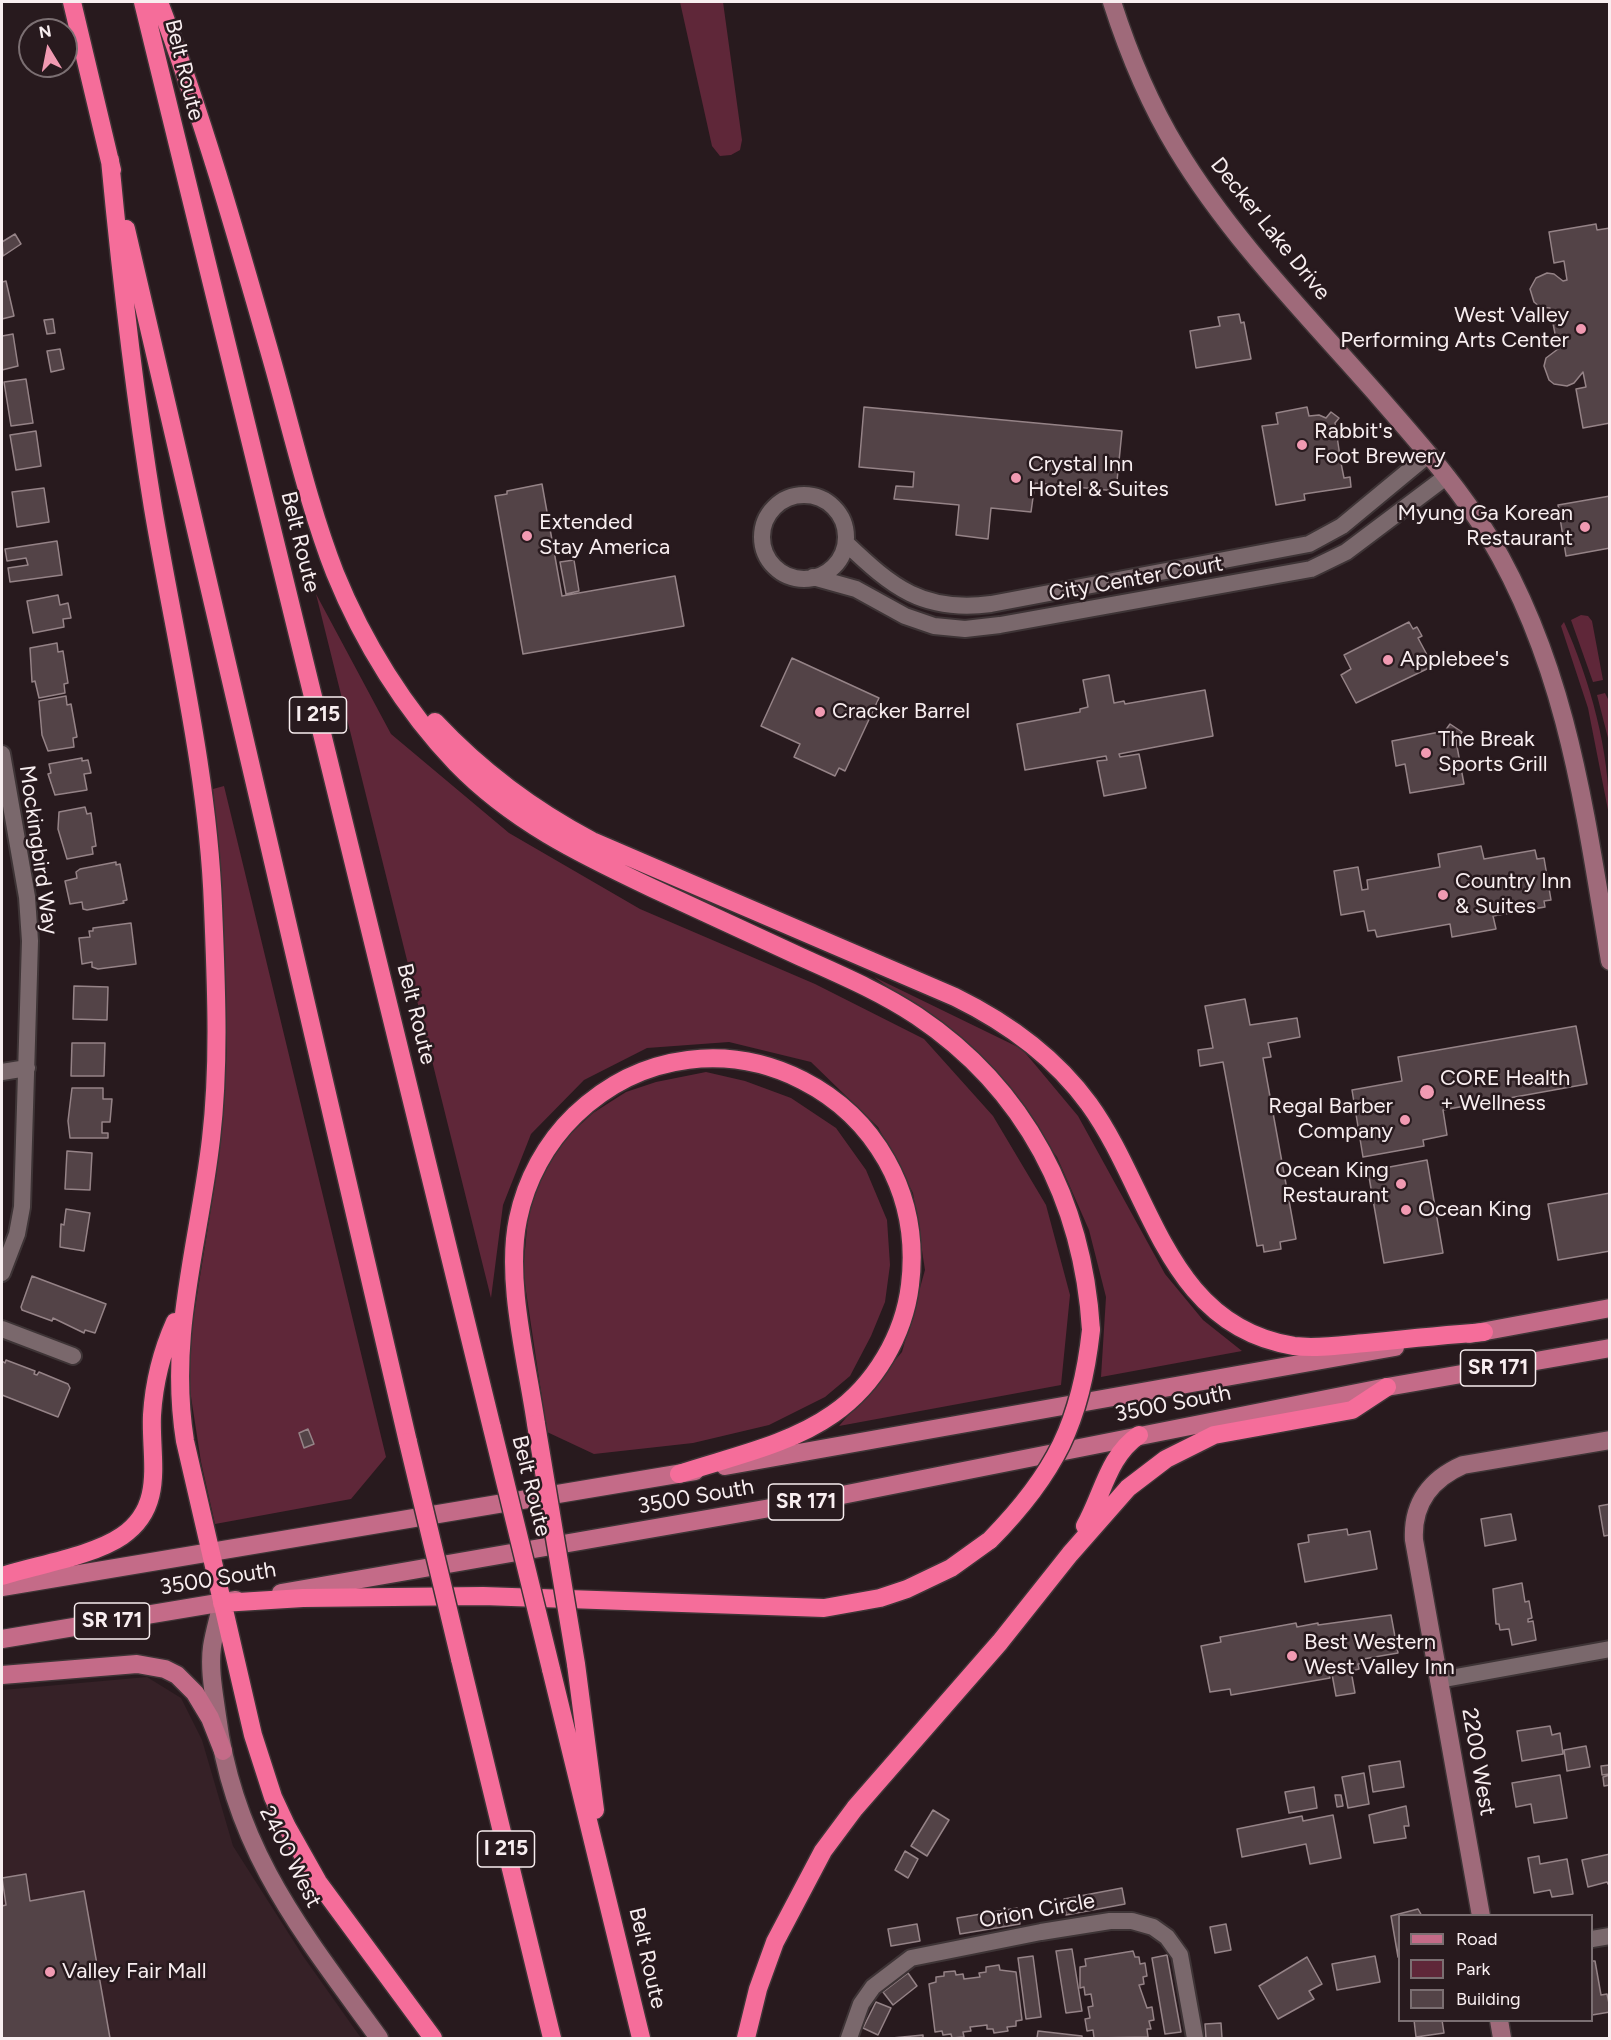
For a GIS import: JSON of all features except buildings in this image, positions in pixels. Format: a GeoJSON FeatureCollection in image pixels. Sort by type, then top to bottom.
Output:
{"type":"FeatureCollection","features":[{"type":"Feature","properties":{"kind":"highway","name":"I 215"},"geometry":{"type":"LineString","coordinates":[[72,2],[408,1443],[552,2038]]}},
{"type":"Feature","properties":{"kind":"highway","name":"Belt Route"},"geometry":{"type":"LineString","coordinates":[[143,2],[641,2038]]}},
{"type":"Feature","properties":{"kind":"highway"},"geometry":{"type":"LineString","coordinates":[[159,2],[211,150],[326,547],[344,594],[386,671],[432,736],[482,788],[518,817],[585,857],[872,990],[939,1032],[977,1065],[1029,1130],[1065,1197],[1080,1247],[1091,1330],[1080,1398],[1066,1438],[1031,1495],[990,1540],[951,1568],[907,1589],[880,1598],[824,1608],[483,1596],[303,1598],[222,1603]]}},
{"type":"Feature","properties":{"kind":"highway"},"geometry":{"type":"LineString","coordinates":[[110,160],[135,384],[153,506],[200,772],[213,901],[214,1107],[202,1202],[184,1304],[178,1368],[181,1417],[222,1603],[262,1766],[287,1827],[318,1882],[434,2038]]}},
{"type":"Feature","properties":{"kind":"highway"},"geometry":{"type":"LineString","coordinates":[[367,636],[405,687],[451,738],[506,788],[537,810],[592,841],[978,1008],[999,1020],[1039,1050],[1074,1084],[1102,1123],[1180,1273],[1205,1301],[1231,1322],[1269,1340],[1312,1348],[1484,1332]]}},
{"type":"Feature","properties":{"kind":"highway"},"geometry":{"type":"LineString","coordinates":[[598,1860],[591,1760],[515,1285],[514,1242],[517,1220],[531,1178],[553,1140],[567,1123],[600,1095],[637,1074],[678,1062],[720,1059],[751,1062],[782,1070],[818,1087],[849,1110],[877,1143],[899,1185],[910,1228],[912,1270],[905,1312],[898,1332],[878,1370],[836,1412],[787,1438],[679,1474]]}},
{"type":"Feature","properties":{"kind":"highway"},"geometry":{"type":"LineString","coordinates":[[2,1576],[98,1548],[123,1536],[142,1516],[154,1488],[152,1414],[159,1371],[184,1304]]}},
{"type":"Feature","properties":{"kind":"highway"},"geometry":{"type":"LineString","coordinates":[[746,2038],[758,1989],[775,1942],[823,1851],[855,1808],[1000,1642],[1070,1554],[1128,1488],[1188,1446],[1214,1435],[1352,1410],[1387,1387]]}},
{"type":"Feature","properties":{"kind":"highway"},"geometry":{"type":"LineString","coordinates":[[1070,1554],[1095,1507],[1112,1463],[1124,1445],[1139,1435]]}},
{"type":"Feature","properties":{"kind":"main road","name":"3500 South"},"geometry":{"type":"LineString","coordinates":[[2,1587],[211,1550],[679,1474],[1610,1308]]}},
{"type":"Feature","properties":{"kind":"main road","name":"3500 South"},"geometry":{"type":"LineString","coordinates":[[2,1639],[712,1519],[1387,1387],[1610,1348]]}},
{"type":"Feature","properties":{"kind":"main road"},"geometry":{"type":"LineString","coordinates":[[2,1674],[137,1664],[165,1669],[182,1679],[195,1693],[210,1718],[223,1750]]}},
{"type":"Feature","properties":{"kind":"street","name":"Decker Lake Drive"},"geometry":{"type":"LineString","coordinates":[[1112,2],[1135,65],[1156,110],[1177,149],[1218,209],[1429,453],[1488,536],[1517,589],[1556,687],[1575,764],[1610,961]]}},
{"type":"Feature","properties":{"kind":"street","name":"City Center Court"},"geometry":{"type":"LineString","coordinates":[[1429,453],[1342,526],[1309,544],[991,604],[940,606],[923,600],[873,569],[846,543],[842,518],[825,501],[813,496],[790,498],[771,512],[762,533],[768,557],[785,574],[797,578],[813,577],[856,589],[926,624],[965,629],[1000,625],[1311,569],[1346,552],[1447,476]]}},
{"type":"Feature","properties":{"kind":"street"},"geometry":{"type":"LineString","coordinates":[[813,577],[834,566],[842,556],[846,543]]}},
{"type":"Feature","properties":{"kind":"street","name":"Mockingbird Way"},"geometry":{"type":"LineString","coordinates":[[2,754],[8,824],[29,919],[27,1068],[21,1220],[2,1273]]}},
{"type":"Feature","properties":{"kind":"street"},"geometry":{"type":"LineString","coordinates":[[2,1072],[27,1068]]}},
{"type":"Feature","properties":{"kind":"street"},"geometry":{"type":"LineString","coordinates":[[2,1329],[73,1356]]}},
{"type":"Feature","properties":{"kind":"street","name":"2200 West"},"geometry":{"type":"LineString","coordinates":[[1481,1914],[1414,1540],[1415,1517],[1423,1496],[1445,1474],[1463,1465],[1610,1440]]}},
{"type":"Feature","properties":{"kind":"street","name":"2400 West"},"geometry":{"type":"LineString","coordinates":[[222,1603],[212,1648],[215,1700],[223,1750],[242,1819],[271,1883],[379,2038]]}},
{"type":"Feature","properties":{"kind":"street"},"geometry":{"type":"LineString","coordinates":[[1439,1680],[1610,1649]]}},
{"type":"Feature","properties":{"kind":"street","name":"Orion Circle"},"geometry":{"type":"LineString","coordinates":[[849,2038],[861,2004],[873,1987],[911,1958],[1041,1932],[1121,1921],[1132,1921],[1153,1927],[1174,1945],[1180,1955],[1195,2038]]}},
{"type":"Feature","properties":{"kind":"street"},"geometry":{"type":"LineString","coordinates":[[1593,1939],[1610,1936]]}},
{"type":"Feature","properties":{"kind":"street"},"geometry":{"type":"LineString","coordinates":[[1499,2022],[1502,2038]]}},
{"type":"Feature","properties":{"kind":"shaded area","name":"Valley Fair Mall"},"geometry":{"type":"Polygon","coordinates":[[[147,1677],[181,1698],[202,1740],[233,1846],[303,1956],[361,2038],[2,2038],[2,1690],[147,1677]]]}},
{"type":"Feature","properties":{"kind":"green space"},"geometry":{"type":"Polygon","coordinates":[[[680,2],[723,2],[742,140],[740,150],[731,155],[720,156],[712,146],[680,2]]]}},
{"type":"Feature","properties":{"kind":"green space"},"geometry":{"type":"Polygon","coordinates":[[[316,594],[391,734],[509,833],[640,909],[815,984],[924,1039],[993,1116],[1046,1205],[1070,1295],[1061,1385],[839,1426],[902,1352],[925,1270],[913,1193],[878,1127],[811,1062],[729,1042],[647,1048],[584,1080],[531,1134],[503,1205],[491,1298],[316,594]]]}},
{"type":"Feature","properties":{"kind":"green space"},"geometry":{"type":"Polygon","coordinates":[[[1581,615],[1588,616],[1592,621],[1603,680],[1593,682],[1571,620],[1581,615]]]}},
{"type":"Feature","properties":{"kind":"green space"},"geometry":{"type":"Polygon","coordinates":[[[1564,622],[1582,668],[1597,717],[1606,766],[1609,815],[1588,708],[1561,626],[1564,622]]]}},
{"type":"Feature","properties":{"kind":"green space"},"geometry":{"type":"Polygon","coordinates":[[[1605,693],[1609,701],[1609,742],[1597,695],[1605,693]]]}},
{"type":"Feature","properties":{"kind":"green space"},"geometry":{"type":"Polygon","coordinates":[[[224,786],[386,1457],[351,1499],[215,1524],[201,1462],[186,1364],[216,1177],[227,1051],[213,789],[224,786]]]}},
{"type":"Feature","properties":{"kind":"green space"},"geometry":{"type":"Polygon","coordinates":[[[874,977],[1022,1049],[1078,1116],[1165,1274],[1203,1320],[1242,1351],[1101,1377],[1106,1297],[1089,1230],[1057,1157],[1018,1106],[920,1010],[874,977]]]}},
{"type":"Feature","properties":{"kind":"green space"},"geometry":{"type":"Polygon","coordinates":[[[706,1072],[745,1081],[791,1098],[836,1128],[866,1170],[887,1220],[890,1265],[885,1302],[871,1336],[850,1376],[825,1397],[769,1425],[693,1443],[594,1454],[547,1432],[523,1271],[530,1197],[559,1144],[593,1113],[626,1092],[656,1082],[706,1072]]]}},
{"type":"Feature","properties":{"kind":"place","name":"West Valley Performing Arts Center"},"geometry":{"type":"Point","coordinates":[1581,329]}},
{"type":"Feature","properties":{"kind":"place","name":"Rabbit's Foot Brewery"},"geometry":{"type":"Point","coordinates":[1302,445]}},
{"type":"Feature","properties":{"kind":"place","name":"Crystal Inn Hotel & Suites"},"geometry":{"type":"Point","coordinates":[1016,478]}},
{"type":"Feature","properties":{"kind":"place","name":"Myung Ga Korean Restaurant"},"geometry":{"type":"Point","coordinates":[1585,527]}},
{"type":"Feature","properties":{"kind":"place","name":"Extended Stay America"},"geometry":{"type":"Point","coordinates":[527,536]}},
{"type":"Feature","properties":{"kind":"place","name":"Applebee's"},"geometry":{"type":"Point","coordinates":[1388,660]}},
{"type":"Feature","properties":{"kind":"place","name":"Cracker Barrel"},"geometry":{"type":"Point","coordinates":[820,712]}},
{"type":"Feature","properties":{"kind":"place","name":"The Break Sports Grill"},"geometry":{"type":"Point","coordinates":[1426,753]}},
{"type":"Feature","properties":{"kind":"place","name":"Country Inn & Suites"},"geometry":{"type":"Point","coordinates":[1443,895]}},
{"type":"Feature","properties":{"kind":"place","name":"CORE Health + Wellness"},"geometry":{"type":"Point","coordinates":[1427,1092]}},
{"type":"Feature","properties":{"kind":"place","name":"Regal Barber Company"},"geometry":{"type":"Point","coordinates":[1405,1120]}},
{"type":"Feature","properties":{"kind":"place","name":"Ocean King Restaurant"},"geometry":{"type":"Point","coordinates":[1401,1184]}},
{"type":"Feature","properties":{"kind":"place","name":"Ocean King"},"geometry":{"type":"Point","coordinates":[1406,1210]}},
{"type":"Feature","properties":{"kind":"place","name":"Best Western West Valley Inn"},"geometry":{"type":"Point","coordinates":[1292,1656]}},
{"type":"Feature","properties":{"kind":"place","name":"Valley Fair Mall"},"geometry":{"type":"Point","coordinates":[50,1972]}}]}
